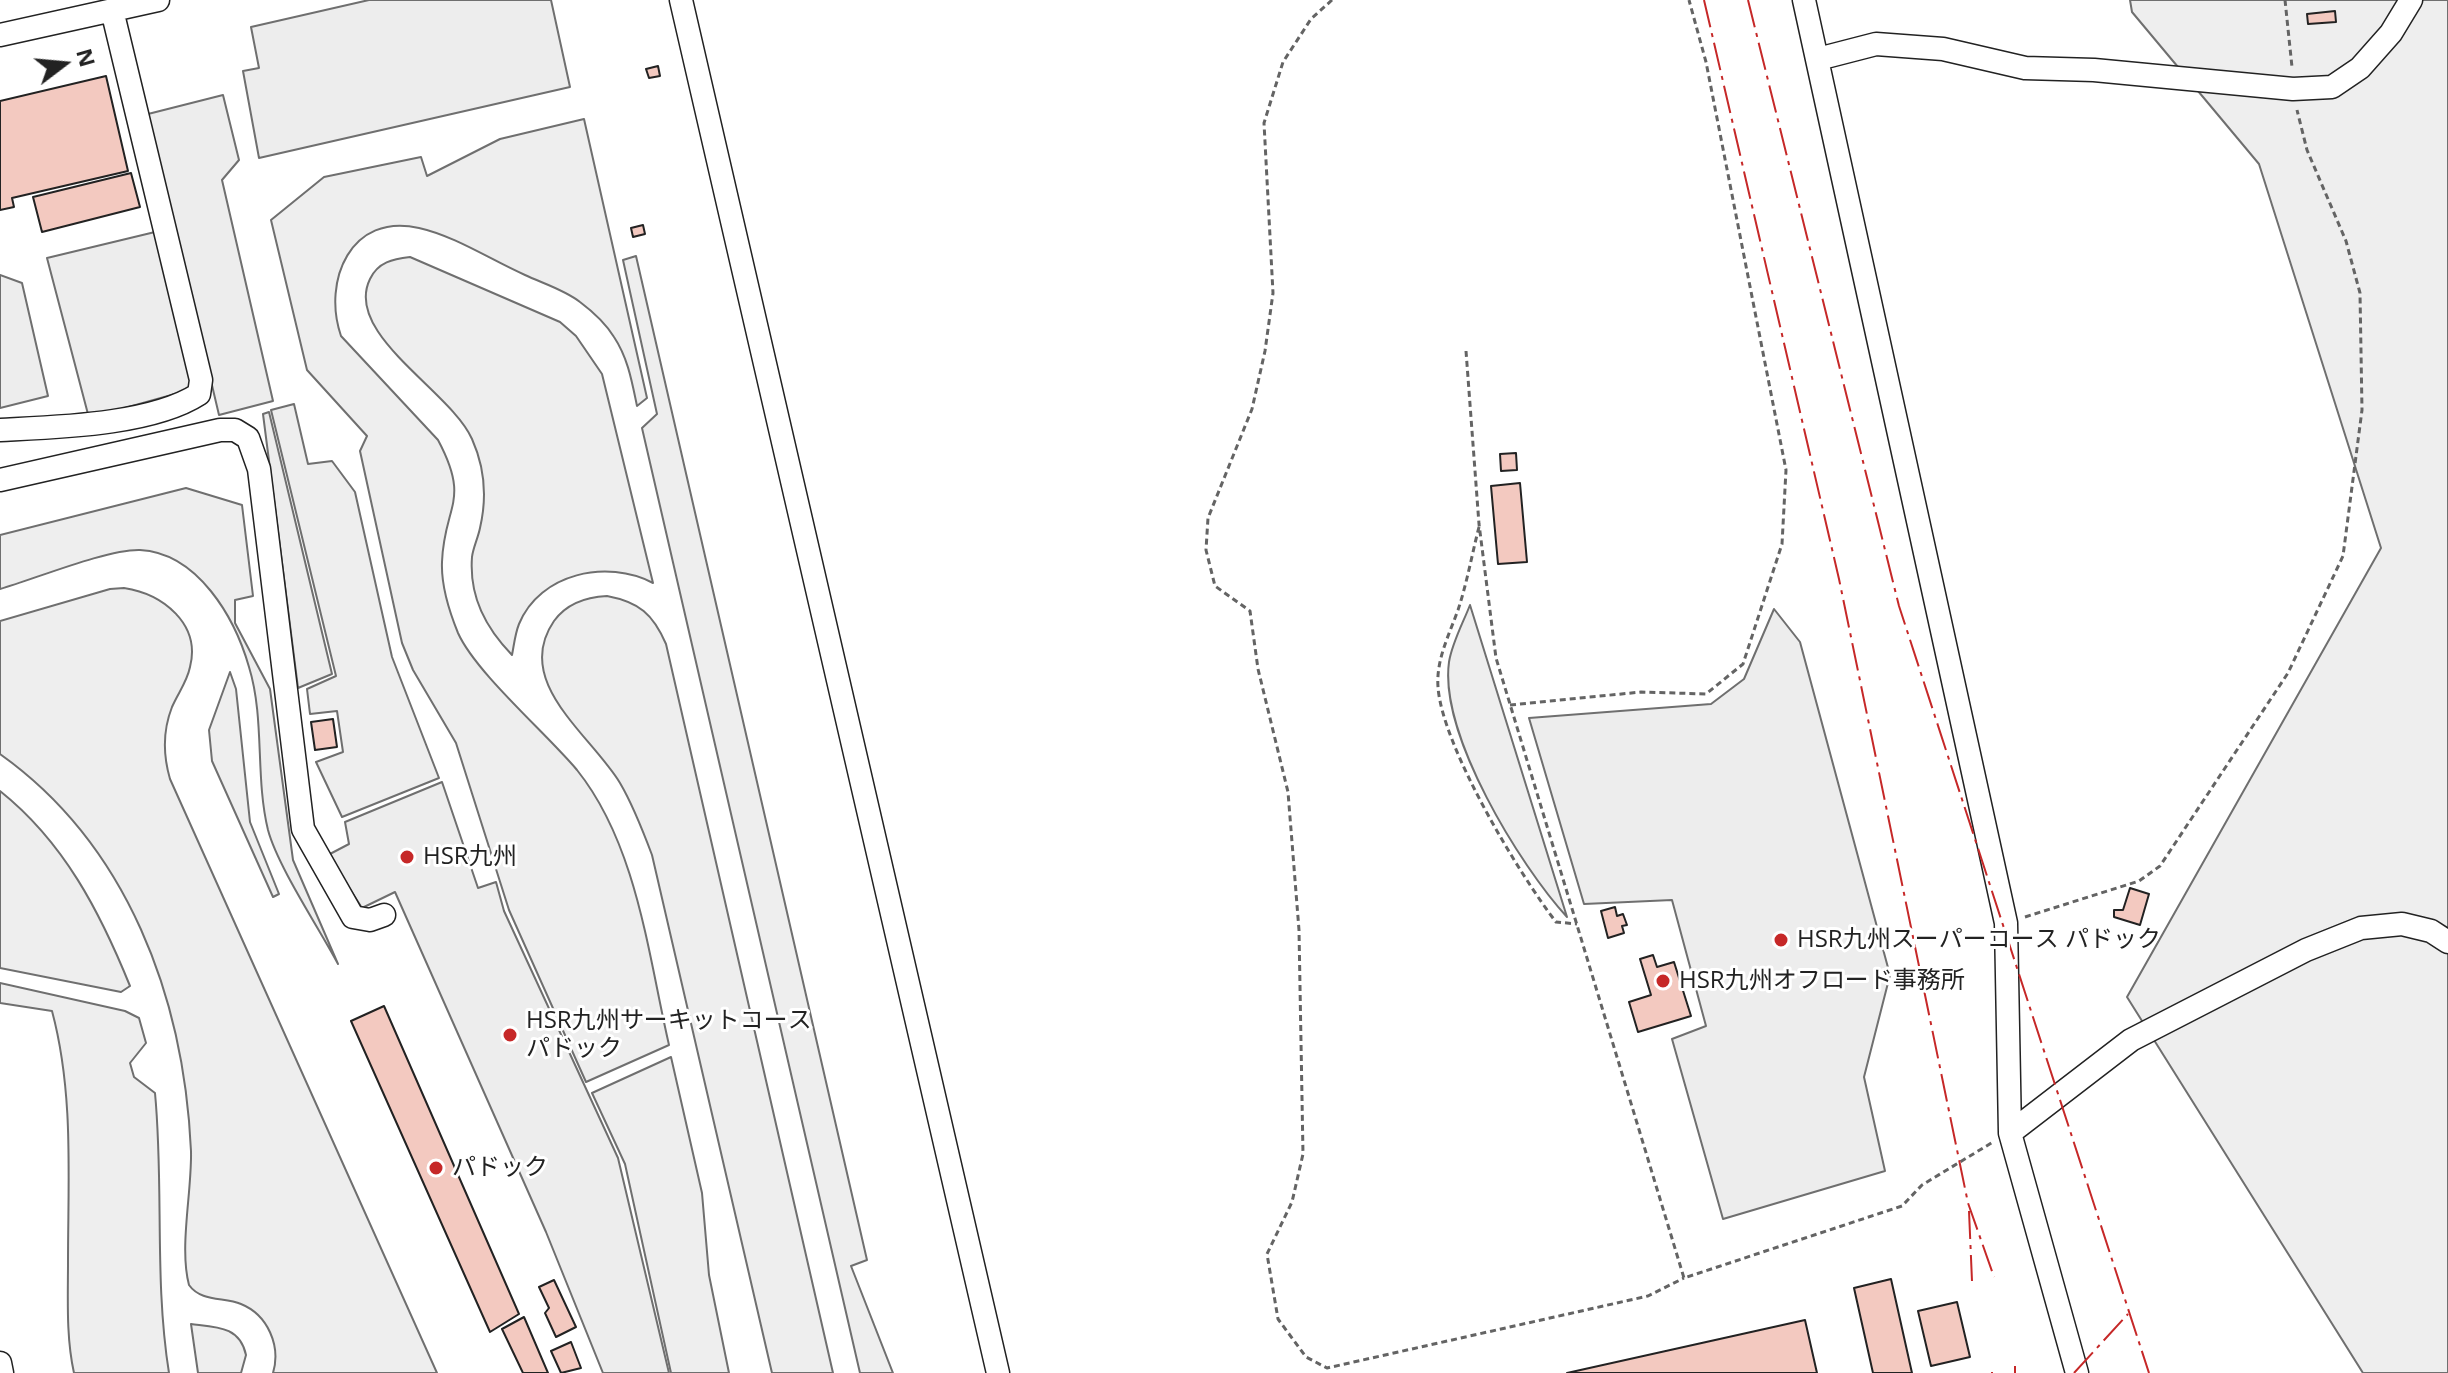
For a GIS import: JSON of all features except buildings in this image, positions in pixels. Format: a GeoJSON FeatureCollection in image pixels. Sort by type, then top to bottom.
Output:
{"type":"FeatureCollection","features":[{"type":"Feature","properties":{"kind":"street"},"geometry":{"type":"LineString","coordinates":[[0,35],[158,0]]}},
{"type":"Feature","properties":{"kind":"street"},"geometry":{"type":"LineString","coordinates":[[681,0],[998,1373]]}},
{"type":"Feature","properties":{"kind":"street"},"geometry":{"type":"LineString","coordinates":[[1804,0],[2006,923],[2010,1133],[2077,1373]]}},
{"type":"Feature","properties":{"kind":"street"},"geometry":{"type":"LineString","coordinates":[[1818,59],[1876,44],[1943,49],[2025,68],[2094,70],[2293,89],[2332,87],[2360,68],[2391,33],[2411,0]]}},
{"type":"Feature","properties":{"kind":"street"},"geometry":{"type":"LineString","coordinates":[[0,430],[85,426],[183,404],[199,394],[201,380],[112,10]]}},
{"type":"Feature","properties":{"kind":"street"},"geometry":{"type":"LineString","coordinates":[[0,480],[220,430],[235,430],[248,438],[259,469],[303,829],[353,917],[370,920],[384,915]]}},
{"type":"Feature","properties":{"kind":"street"},"geometry":{"type":"LineString","coordinates":[[2010,1133],[2131,1040],[2306,950],[2361,928],[2402,924],[2431,931],[2448,942]]}},
{"type":"Feature","properties":{"kind":"street"},"geometry":{"type":"LineString","coordinates":[[0,1363],[2,1373]]}},
{"type":"Feature","properties":{"kind":"path"},"geometry":{"type":"LineString","coordinates":[[1332,0],[1311,19],[1283,62],[1264,123],[1273,293],[1265,351],[1252,409],[1208,518],[1206,550],[1215,586],[1250,611],[1258,669],[1288,792],[1299,930],[1303,1154],[1292,1202],[1267,1254],[1278,1319],[1306,1357],[1327,1368],[1648,1296],[1684,1278],[1902,1206],[1922,1185],[2010,1133]]}},
{"type":"Feature","properties":{"kind":"path"},"geometry":{"type":"LineString","coordinates":[[1510,705],[1641,692],[1706,694],[1743,664],[1782,544],[1786,470],[1706,62],[1689,0]]}},
{"type":"Feature","properties":{"kind":"path"},"geometry":{"type":"LineString","coordinates":[[2006,923],[2139,881],[2160,866],[2288,673],[2343,556],[2362,410],[2360,293],[2346,241],[2307,150],[2293,89],[2291,33],[2285,0]]}},
{"type":"Feature","properties":{"kind":"path"},"geometry":{"type":"LineString","coordinates":[[1466,351],[1479,524],[1496,658],[1684,1278]]}},
{"type":"Feature","properties":{"kind":"path"},"geometry":{"type":"LineString","coordinates":[[1479,524],[1459,608],[1442,650],[1438,687],[1452,736],[1478,796],[1539,901],[1556,922],[1577,924]]}},
{"type":"Feature","properties":{"kind":"shaded area"},"geometry":{"type":"Polygon","coordinates":[[[369,0],[551,0],[570,87],[259,158],[243,71],[259,68],[251,27],[369,0]]]}},
{"type":"Feature","properties":{"kind":"shaded area"},"geometry":{"type":"Polygon","coordinates":[[[2130,0],[2448,0],[2448,1373],[2363,1373],[2127,997],[2381,548],[2259,164],[2132,12],[2130,0]]]}},
{"type":"Feature","properties":{"kind":"shaded area"},"geometry":{"type":"Polygon","coordinates":[[[223,95],[239,160],[222,180],[273,401],[219,415],[148,114],[223,95]]]}},
{"type":"Feature","properties":{"kind":"shaded area"},"geometry":{"type":"Polygon","coordinates":[[[584,119],[647,398],[637,406],[623,353],[607,327],[589,309],[560,290],[446,237],[419,228],[395,226],[375,230],[359,241],[347,255],[339,273],[336,315],[341,336],[438,440],[448,461],[454,491],[442,571],[446,598],[458,633],[495,684],[577,770],[614,832],[627,866],[638,902],[669,1045],[586,1082],[509,910],[456,743],[413,670],[402,643],[360,451],[367,436],[307,370],[271,220],[324,177],[421,157],[427,176],[500,139],[584,119]]]}},
{"type":"Feature","properties":{"kind":"shaded area"},"geometry":{"type":"Polygon","coordinates":[[[155,232],[193,389],[89,418],[47,258],[155,232]]]}},
{"type":"Feature","properties":{"kind":"shaded area"},"geometry":{"type":"Polygon","coordinates":[[[636,256],[867,1260],[851,1266],[893,1373],[860,1373],[642,428],[657,414],[623,260],[636,256]]]}},
{"type":"Feature","properties":{"kind":"shaded area"},"geometry":{"type":"Polygon","coordinates":[[[410,257],[560,322],[576,336],[602,374],[653,583],[616,572],[577,575],[558,582],[529,607],[518,628],[512,655],[487,623],[473,585],[472,557],[484,494],[480,461],[472,439],[443,401],[385,341],[372,320],[366,300],[370,279],[377,269],[392,260],[410,257]]]}},
{"type":"Feature","properties":{"kind":"shaded area"},"geometry":{"type":"Polygon","coordinates":[[[0,275],[22,283],[48,396],[0,408],[0,275]]]}},
{"type":"Feature","properties":{"kind":"shaded area"},"geometry":{"type":"Polygon","coordinates":[[[294,404],[308,464],[332,461],[355,492],[392,657],[439,778],[342,817],[316,762],[343,752],[337,711],[310,714],[307,689],[336,676],[271,410],[294,404]]]}},
{"type":"Feature","properties":{"kind":"shaded area"},"geometry":{"type":"Polygon","coordinates":[[[269,412],[332,674],[298,688],[263,414],[269,412]]]}},
{"type":"Feature","properties":{"kind":"shaded area"},"geometry":{"type":"Polygon","coordinates":[[[186,488],[242,505],[253,596],[235,600],[235,623],[270,689],[293,860],[338,964],[273,845],[264,810],[254,687],[243,648],[224,609],[211,591],[180,563],[161,554],[140,550],[90,559],[0,589],[0,535],[186,488]]]}},
{"type":"Feature","properties":{"kind":"shaded area"},"geometry":{"type":"Polygon","coordinates":[[[124,588],[165,604],[176,614],[190,637],[190,667],[172,707],[166,734],[165,752],[170,779],[437,1373],[273,1373],[274,1342],[259,1316],[241,1304],[206,1297],[189,1285],[185,1254],[191,1151],[186,1094],[176,1037],[161,982],[141,929],[115,879],[83,833],[45,791],[0,754],[0,621],[110,589],[124,588]]]}},
{"type":"Feature","properties":{"kind":"shaded area"},"geometry":{"type":"Polygon","coordinates":[[[607,596],[644,611],[666,644],[833,1373],[772,1373],[652,855],[620,783],[560,707],[549,686],[543,665],[544,644],[554,621],[578,602],[607,596]]]}},
{"type":"Feature","properties":{"kind":"shaded area"},"geometry":{"type":"Polygon","coordinates":[[[1470,605],[1567,917],[1506,833],[1470,761],[1457,725],[1449,692],[1449,662],[1470,605]]]}},
{"type":"Feature","properties":{"kind":"shaded area","name":"HSR九州スーパーコース パドック"},"geometry":{"type":"Polygon","coordinates":[[[1774,609],[1800,642],[1890,975],[1864,1077],[1885,1171],[1723,1219],[1672,1039],[1706,1026],[1672,900],[1584,904],[1529,718],[1711,704],[1744,679],[1774,609]]]}},
{"type":"Feature","properties":{"kind":"shaded area"},"geometry":{"type":"Polygon","coordinates":[[[230,672],[236,689],[250,822],[279,894],[273,897],[212,761],[209,730],[230,672]]]}},
{"type":"Feature","properties":{"kind":"shaded area","name":"HSR九州サーキットコース パドック"},"geometry":{"type":"Polygon","coordinates":[[[442,782],[478,888],[496,882],[504,911],[618,1158],[669,1373],[603,1373],[546,1232],[395,892],[362,908],[328,855],[349,844],[345,822],[442,782]]]}},
{"type":"Feature","properties":{"kind":"shaded area"},"geometry":{"type":"Polygon","coordinates":[[[0,791],[43,833],[78,880],[106,931],[130,986],[121,992],[0,968],[0,791]]]}},
{"type":"Feature","properties":{"kind":"shaded area"},"geometry":{"type":"Polygon","coordinates":[[[0,983],[125,1011],[139,1018],[146,1043],[130,1063],[134,1077],[155,1093],[160,1268],[169,1373],[74,1373],[68,1318],[67,1104],[59,1042],[52,1011],[0,1003],[0,983]]]}},
{"type":"Feature","properties":{"kind":"shaded area"},"geometry":{"type":"Polygon","coordinates":[[[671,1057],[702,1193],[709,1275],[729,1373],[671,1373],[625,1164],[592,1093],[671,1057]]]}},
{"type":"Feature","properties":{"kind":"shaded area"},"geometry":{"type":"Polygon","coordinates":[[[191,1324],[233,1333],[243,1345],[246,1355],[241,1373],[198,1373],[191,1324]]]}},
{"type":"Feature","properties":{"kind":"power"},"geometry":{"type":"LineString","coordinates":[[1704,0],[1839,579],[1968,1203],[1994,1277]]}},
{"type":"Feature","properties":{"kind":"power"},"geometry":{"type":"LineString","coordinates":[[1748,0],[1899,606],[2149,1373]]}},
{"type":"Feature","properties":{"kind":"power"},"geometry":{"type":"LineString","coordinates":[[1969,1211],[1972,1281]]}},
{"type":"Feature","properties":{"kind":"power"},"geometry":{"type":"LineString","coordinates":[[2074,1373],[2128,1314]]}},
{"type":"Feature","properties":{"kind":"power"},"geometry":{"type":"LineString","coordinates":[[2015,1366],[2015,1373]]}},
{"type":"Feature","properties":{"kind":"place","name":"HSR九州"},"geometry":{"type":"Point","coordinates":[407,857]}},
{"type":"Feature","properties":{"kind":"place","name":"HSR九州スーパーコース パドック"},"geometry":{"type":"Point","coordinates":[1781,940]}},
{"type":"Feature","properties":{"kind":"place","name":"HSR九州オフロード事務所"},"geometry":{"type":"Point","coordinates":[1663,981]}},
{"type":"Feature","properties":{"kind":"place","name":"HSR九州サーキットコース パドック"},"geometry":{"type":"Point","coordinates":[510,1035]}},
{"type":"Feature","properties":{"kind":"place","name":"パドック"},"geometry":{"type":"Point","coordinates":[436,1168]}}]}
